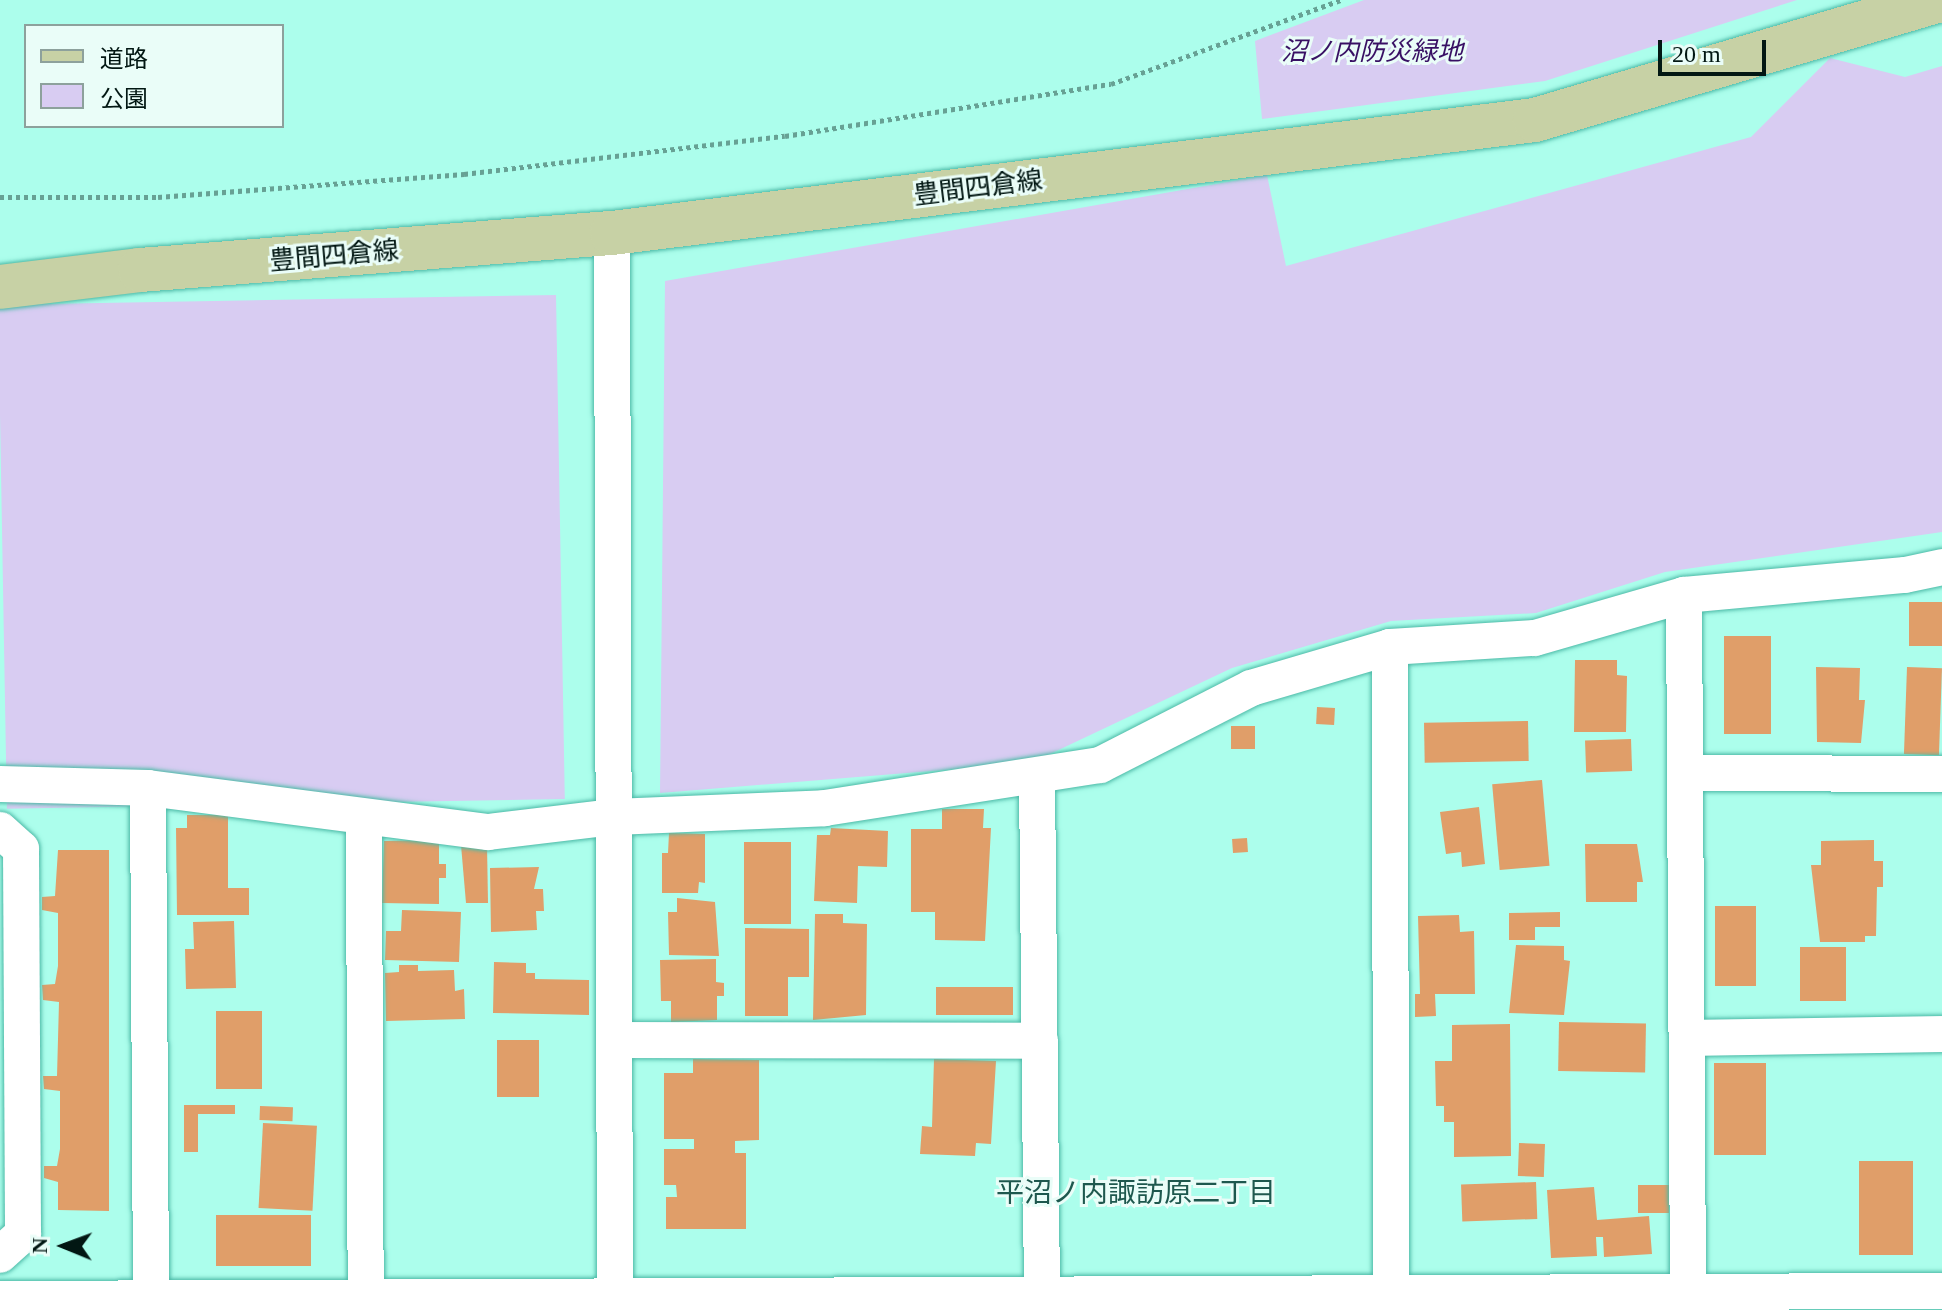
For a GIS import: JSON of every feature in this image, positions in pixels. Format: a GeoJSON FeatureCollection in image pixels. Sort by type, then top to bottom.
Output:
{"type":"FeatureCollection","features":[{"type":"Feature","properties":{"kind":"main road","name":"豊間四倉線"},"geometry":{"type":"LineString","coordinates":[[0,287],[140,270],[612,233],[1535,120],[1940,0]]}},
{"type":"Feature","properties":{"kind":"street"},"geometry":{"type":"LineString","coordinates":[[612,233],[615,1303]]}},
{"type":"Feature","properties":{"kind":"street"},"geometry":{"type":"LineString","coordinates":[[0,784],[148,788],[488,832],[614,817],[825,808],[1100,765],[1251,688],[1390,647],[1535,638],[1684,595],[1942,567]]}},
{"type":"Feature","properties":{"kind":"street"},"geometry":{"type":"LineString","coordinates":[[1684,595],[1688,1291]]}},
{"type":"Feature","properties":{"kind":"street"},"geometry":{"type":"LineString","coordinates":[[1390,647],[1391,1290]]}},
{"type":"Feature","properties":{"kind":"street"},"geometry":{"type":"LineString","coordinates":[[1685,773],[1942,774]]}},
{"type":"Feature","properties":{"kind":"street"},"geometry":{"type":"LineString","coordinates":[[1037,776],[1042,1293]]}},
{"type":"Feature","properties":{"kind":"street"},"geometry":{"type":"LineString","coordinates":[[148,788],[151,1297]]}},
{"type":"Feature","properties":{"kind":"street"},"geometry":{"type":"LineString","coordinates":[[364,818],[366,1304]]}},
{"type":"Feature","properties":{"kind":"street"},"geometry":{"type":"LineString","coordinates":[[0,830],[21,849],[23,1234],[0,1255]]}},
{"type":"Feature","properties":{"kind":"street"},"geometry":{"type":"LineString","coordinates":[[1687,1038],[1942,1034]]}},
{"type":"Feature","properties":{"kind":"street"},"geometry":{"type":"LineString","coordinates":[[615,1040],[1040,1041]]}},
{"type":"Feature","properties":{"kind":"street"},"geometry":{"type":"LineString","coordinates":[[0,1299],[151,1297],[366,1304],[915,1303],[1042,1293],[1196,1301],[1391,1290],[1463,1300],[1688,1291],[1942,1291]]}},
{"type":"Feature","properties":{"kind":"path"},"geometry":{"type":"LineString","coordinates":[[0,197],[158,197],[464,174],[785,136],[1111,84],[1341,0]]}},
{"type":"Feature","properties":{"kind":"green space","name":"沼ノ内防災緑地"},"geometry":{"type":"Polygon","coordinates":[[[1364,0],[1797,0],[1545,81],[1262,119],[1255,41],[1364,0]]]}},
{"type":"Feature","properties":{"kind":"green space"},"geometry":{"type":"Polygon","coordinates":[[[1830,58],[1905,77],[1942,66],[1942,532],[1665,572],[1536,613],[1391,621],[1232,668],[1031,763],[660,793],[665,281],[1267,175],[1286,266],[1751,137],[1830,58]]]}},
{"type":"Feature","properties":{"kind":"green space"},"geometry":{"type":"Polygon","coordinates":[[[556,295],[565,799],[7,809],[0,305],[556,295]]]}},
{"type":"Feature","properties":{"kind":"building"},"geometry":{"type":"Polygon","coordinates":[[[1909,602],[1942,602],[1942,646],[1909,646],[1909,602]]]}},
{"type":"Feature","properties":{"kind":"building"},"geometry":{"type":"Polygon","coordinates":[[[1724,636],[1771,636],[1771,734],[1724,734],[1724,636]]]}},
{"type":"Feature","properties":{"kind":"building"},"geometry":{"type":"Polygon","coordinates":[[[1575,660],[1617,660],[1617,675],[1627,676],[1626,732],[1574,732],[1575,660]]]}},
{"type":"Feature","properties":{"kind":"building"},"geometry":{"type":"Polygon","coordinates":[[[1816,667],[1860,668],[1859,700],[1865,700],[1861,743],[1817,742],[1816,667]]]}},
{"type":"Feature","properties":{"kind":"building"},"geometry":{"type":"Polygon","coordinates":[[[1907,667],[1942,668],[1939,755],[1904,754],[1907,667]]]}},
{"type":"Feature","properties":{"kind":"building"},"geometry":{"type":"Polygon","coordinates":[[[1317,707],[1335,708],[1334,725],[1316,724],[1317,707]]]}},
{"type":"Feature","properties":{"kind":"building"},"geometry":{"type":"Polygon","coordinates":[[[1528,721],[1529,761],[1425,763],[1424,723],[1528,721]]]}},
{"type":"Feature","properties":{"kind":"building"},"geometry":{"type":"Polygon","coordinates":[[[1231,726],[1255,726],[1255,749],[1231,749],[1231,726]]]}},
{"type":"Feature","properties":{"kind":"building"},"geometry":{"type":"Polygon","coordinates":[[[1631,739],[1632,771],[1586,773],[1585,741],[1631,739]]]}},
{"type":"Feature","properties":{"kind":"building"},"geometry":{"type":"Polygon","coordinates":[[[1542,780],[1549,866],[1500,870],[1492,784],[1542,780]]]}},
{"type":"Feature","properties":{"kind":"building"},"geometry":{"type":"Polygon","coordinates":[[[1479,807],[1485,864],[1462,867],[1461,852],[1446,854],[1440,812],[1479,807]]]}},
{"type":"Feature","properties":{"kind":"building"},"geometry":{"type":"Polygon","coordinates":[[[942,809],[984,809],[983,828],[991,828],[985,941],[935,940],[935,912],[911,912],[911,829],[942,829],[942,809]]]}},
{"type":"Feature","properties":{"kind":"building"},"geometry":{"type":"Polygon","coordinates":[[[187,815],[228,815],[228,888],[249,888],[249,915],[177,915],[176,828],[187,828],[187,815]]]}},
{"type":"Feature","properties":{"kind":"building"},"geometry":{"type":"Polygon","coordinates":[[[831,828],[888,831],[887,867],[858,866],[857,903],[814,901],[817,835],[830,835],[831,828]]]}},
{"type":"Feature","properties":{"kind":"building"},"geometry":{"type":"Polygon","coordinates":[[[669,833],[705,834],[705,883],[699,882],[698,893],[662,893],[662,853],[668,853],[669,833]]]}},
{"type":"Feature","properties":{"kind":"building"},"geometry":{"type":"Polygon","coordinates":[[[1247,838],[1248,852],[1233,853],[1232,839],[1247,838]]]}},
{"type":"Feature","properties":{"kind":"building"},"geometry":{"type":"Polygon","coordinates":[[[439,840],[439,864],[446,864],[446,878],[439,878],[439,904],[382,903],[384,841],[439,840]]]}},
{"type":"Feature","properties":{"kind":"building"},"geometry":{"type":"Polygon","coordinates":[[[1874,840],[1874,861],[1883,861],[1883,887],[1877,887],[1876,936],[1865,936],[1865,942],[1820,942],[1811,865],[1821,865],[1821,841],[1874,840]]]}},
{"type":"Feature","properties":{"kind":"building"},"geometry":{"type":"Polygon","coordinates":[[[744,842],[791,842],[791,924],[744,924],[744,842]]]}},
{"type":"Feature","properties":{"kind":"building"},"geometry":{"type":"Polygon","coordinates":[[[1585,844],[1637,844],[1643,882],[1637,882],[1637,902],[1586,902],[1585,844]]]}},
{"type":"Feature","properties":{"kind":"building"},"geometry":{"type":"Polygon","coordinates":[[[461,845],[487,845],[488,903],[466,903],[461,845]]]}},
{"type":"Feature","properties":{"kind":"building"},"geometry":{"type":"Polygon","coordinates":[[[58,850],[109,850],[109,1211],[58,1210],[58,1182],[44,1178],[44,1166],[57,1166],[60,1149],[60,1091],[44,1089],[43,1076],[57,1076],[59,1002],[43,1000],[42,985],[55,984],[58,966],[58,913],[42,910],[42,897],[55,896],[58,850]]]}},
{"type":"Feature","properties":{"kind":"building"},"geometry":{"type":"Polygon","coordinates":[[[539,867],[534,889],[543,889],[544,911],[536,911],[537,930],[491,932],[490,868],[539,867]]]}},
{"type":"Feature","properties":{"kind":"building"},"geometry":{"type":"Polygon","coordinates":[[[677,898],[715,902],[719,956],[669,955],[668,912],[677,912],[677,898]]]}},
{"type":"Feature","properties":{"kind":"building"},"geometry":{"type":"Polygon","coordinates":[[[1715,906],[1756,906],[1756,986],[1715,986],[1715,906]]]}},
{"type":"Feature","properties":{"kind":"building"},"geometry":{"type":"Polygon","coordinates":[[[402,910],[461,912],[459,962],[385,960],[386,931],[401,931],[402,910]]]}},
{"type":"Feature","properties":{"kind":"building"},"geometry":{"type":"Polygon","coordinates":[[[1560,912],[1560,927],[1535,927],[1535,940],[1509,940],[1509,913],[1560,912]]]}},
{"type":"Feature","properties":{"kind":"building"},"geometry":{"type":"Polygon","coordinates":[[[815,914],[843,914],[843,923],[867,924],[866,1015],[813,1020],[815,914]]]}},
{"type":"Feature","properties":{"kind":"building"},"geometry":{"type":"Polygon","coordinates":[[[1459,915],[1460,932],[1474,931],[1475,994],[1435,994],[1436,1016],[1415,1017],[1415,994],[1420,994],[1418,916],[1459,915]]]}},
{"type":"Feature","properties":{"kind":"building"},"geometry":{"type":"Polygon","coordinates":[[[234,921],[236,988],[186,989],[185,949],[194,949],[193,922],[234,921]]]}},
{"type":"Feature","properties":{"kind":"building"},"geometry":{"type":"Polygon","coordinates":[[[745,928],[809,929],[809,977],[788,977],[788,1016],[745,1016],[745,928]]]}},
{"type":"Feature","properties":{"kind":"building"},"geometry":{"type":"Polygon","coordinates":[[[1516,945],[1564,946],[1564,960],[1570,961],[1564,1015],[1509,1013],[1516,945]]]}},
{"type":"Feature","properties":{"kind":"building"},"geometry":{"type":"Polygon","coordinates":[[[1800,947],[1846,947],[1846,1001],[1800,1001],[1800,947]]]}},
{"type":"Feature","properties":{"kind":"building"},"geometry":{"type":"Polygon","coordinates":[[[716,959],[716,982],[724,983],[724,996],[717,996],[717,1020],[671,1022],[671,1001],[661,1001],[660,960],[716,959]]]}},
{"type":"Feature","properties":{"kind":"building"},"geometry":{"type":"Polygon","coordinates":[[[494,962],[526,963],[526,973],[535,973],[535,979],[589,980],[589,1015],[493,1013],[494,962]]]}},
{"type":"Feature","properties":{"kind":"building"},"geometry":{"type":"Polygon","coordinates":[[[399,965],[418,965],[418,971],[454,970],[455,991],[464,989],[465,1019],[386,1021],[385,973],[399,972],[399,965]]]}},
{"type":"Feature","properties":{"kind":"building"},"geometry":{"type":"Polygon","coordinates":[[[936,987],[1013,987],[1013,1015],[936,1015],[936,987]]]}},
{"type":"Feature","properties":{"kind":"building"},"geometry":{"type":"Polygon","coordinates":[[[216,1011],[262,1011],[262,1089],[216,1089],[216,1011]]]}},
{"type":"Feature","properties":{"kind":"building"},"geometry":{"type":"Polygon","coordinates":[[[1559,1022],[1646,1024],[1645,1073],[1558,1071],[1559,1022]]]}},
{"type":"Feature","properties":{"kind":"building"},"geometry":{"type":"Polygon","coordinates":[[[1510,1024],[1511,1156],[1454,1157],[1454,1122],[1444,1122],[1444,1106],[1436,1106],[1435,1061],[1452,1061],[1452,1025],[1510,1024]]]}},
{"type":"Feature","properties":{"kind":"building"},"geometry":{"type":"Polygon","coordinates":[[[497,1040],[539,1040],[539,1097],[497,1097],[497,1040]]]}},
{"type":"Feature","properties":{"kind":"building"},"geometry":{"type":"Polygon","coordinates":[[[693,1059],[759,1060],[759,1140],[735,1141],[735,1153],[746,1153],[746,1229],[666,1229],[666,1197],[677,1197],[676,1185],[664,1185],[664,1149],[694,1149],[694,1139],[664,1139],[664,1073],[693,1073],[693,1059]]]}},
{"type":"Feature","properties":{"kind":"building"},"geometry":{"type":"Polygon","coordinates":[[[934,1059],[996,1061],[991,1144],[976,1143],[975,1156],[920,1154],[922,1126],[932,1127],[934,1059]]]}},
{"type":"Feature","properties":{"kind":"building"},"geometry":{"type":"Polygon","coordinates":[[[1714,1063],[1766,1063],[1766,1155],[1714,1155],[1714,1063]]]}},
{"type":"Feature","properties":{"kind":"building"},"geometry":{"type":"Polygon","coordinates":[[[184,1105],[235,1105],[235,1114],[198,1114],[198,1152],[184,1152],[184,1105]]]}},
{"type":"Feature","properties":{"kind":"building"},"geometry":{"type":"Polygon","coordinates":[[[260,1106],[293,1107],[292,1121],[260,1120],[260,1106]]]}},
{"type":"Feature","properties":{"kind":"building"},"geometry":{"type":"Polygon","coordinates":[[[263,1123],[317,1126],[312,1211],[259,1208],[263,1123]]]}},
{"type":"Feature","properties":{"kind":"building"},"geometry":{"type":"Polygon","coordinates":[[[1519,1143],[1545,1144],[1544,1177],[1518,1176],[1519,1143]]]}},
{"type":"Feature","properties":{"kind":"building"},"geometry":{"type":"Polygon","coordinates":[[[1859,1161],[1913,1161],[1913,1255],[1859,1255],[1859,1161]]]}},
{"type":"Feature","properties":{"kind":"building"},"geometry":{"type":"Polygon","coordinates":[[[1536,1182],[1537,1219],[1462,1222],[1461,1185],[1536,1182]]]}},
{"type":"Feature","properties":{"kind":"building"},"geometry":{"type":"Polygon","coordinates":[[[1638,1185],[1669,1185],[1669,1213],[1638,1213],[1638,1185]]]}},
{"type":"Feature","properties":{"kind":"building"},"geometry":{"type":"Polygon","coordinates":[[[1594,1187],[1597,1220],[1649,1216],[1652,1254],[1604,1257],[1603,1237],[1596,1237],[1597,1256],[1551,1258],[1547,1190],[1594,1187]]]}},
{"type":"Feature","properties":{"kind":"building"},"geometry":{"type":"Polygon","coordinates":[[[216,1215],[311,1215],[311,1266],[216,1266],[216,1215]]]}},
{"type":"Feature","properties":{"kind":"district","name":"平沼ノ内諏訪原二丁目"},"geometry":{"type":"Point","coordinates":[1136,1193]}}]}
